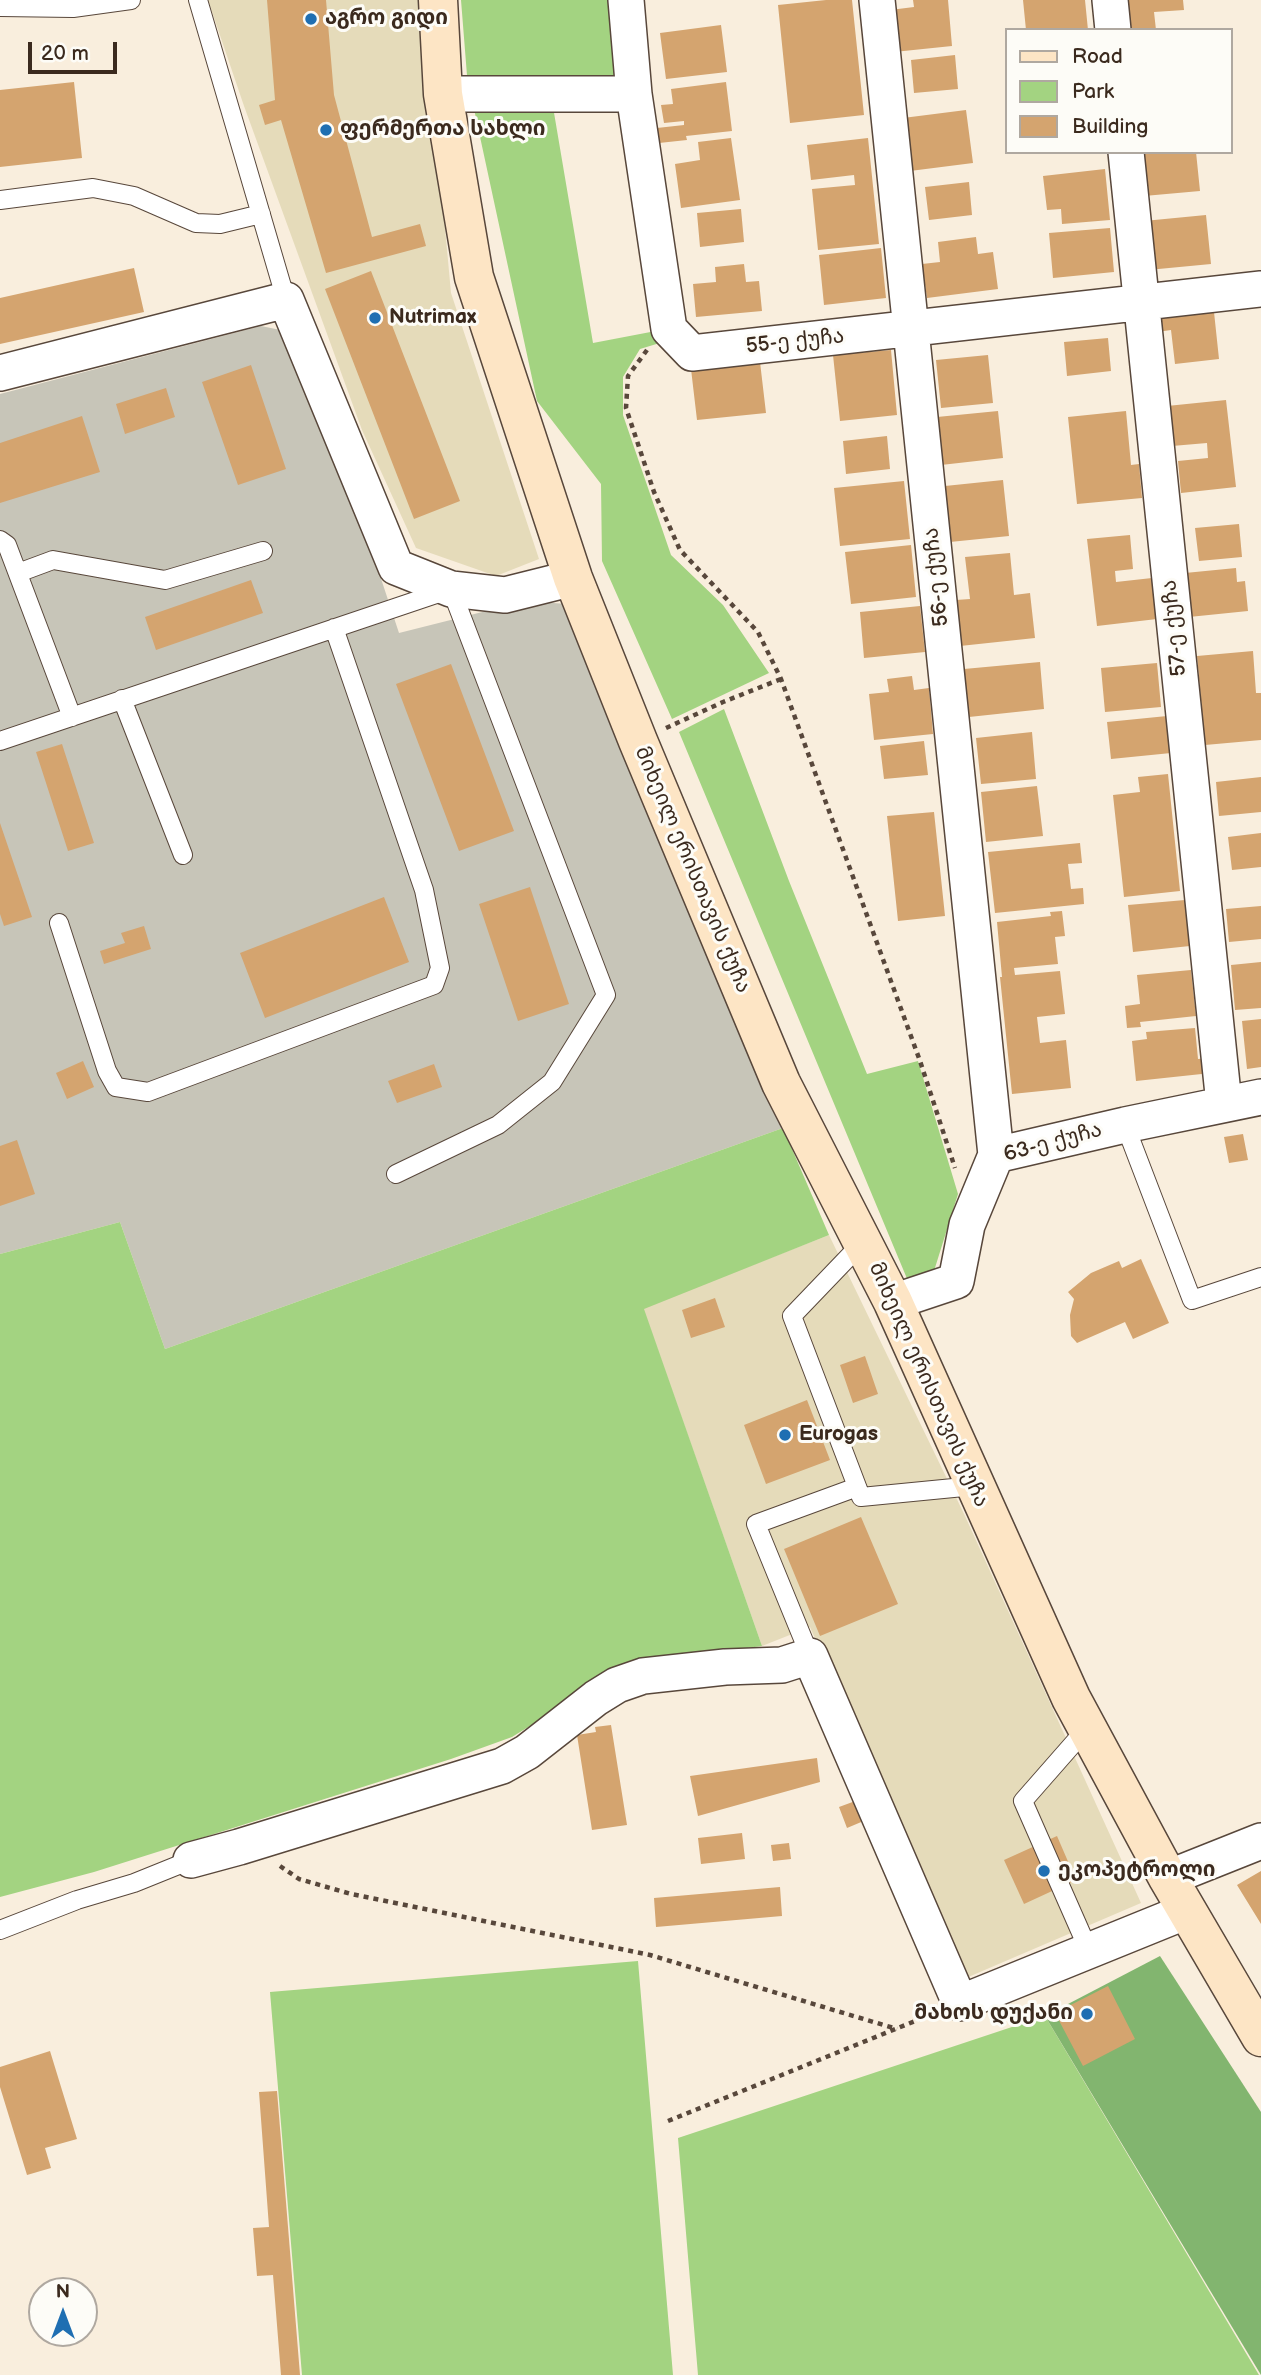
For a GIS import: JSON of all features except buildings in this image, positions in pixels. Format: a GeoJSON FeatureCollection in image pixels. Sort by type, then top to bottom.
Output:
{"type":"FeatureCollection","features":[{"type":"Feature","properties":{"kind":"main road","name":"მიხეილ ერისთავის ქუჩა"},"geometry":{"type":"LineString","coordinates":[[438,0],[443,94],[474,277],[573,578],[638,741],[781,1083],[892,1302],[1079,1713],[1187,1911],[1251,1997],[1261,2037]]}},
{"type":"Feature","properties":{"kind":"street"},"geometry":{"type":"LineString","coordinates":[[626,0],[634,94],[669,329],[692,354]]}},
{"type":"Feature","properties":{"kind":"street","name":"56-ე ქუჩა"},"geometry":{"type":"LineString","coordinates":[[877,0],[996,1155]]}},
{"type":"Feature","properties":{"kind":"street"},"geometry":{"type":"LineString","coordinates":[[1110,0],[1113,28]]}},
{"type":"Feature","properties":{"kind":"street"},"geometry":{"type":"LineString","coordinates":[[443,94],[634,94]]}},
{"type":"Feature","properties":{"kind":"street","name":"57-ე ქუჩა"},"geometry":{"type":"LineString","coordinates":[[1126,154],[1224,1104]]}},
{"type":"Feature","properties":{"kind":"street","name":"55-ე ქუჩა"},"geometry":{"type":"LineString","coordinates":[[692,354],[1261,289]]}},
{"type":"Feature","properties":{"kind":"street"},"geometry":{"type":"LineString","coordinates":[[0,373],[286,300],[396,568],[451,589],[505,595],[573,578]]}},
{"type":"Feature","properties":{"kind":"street","name":"63-ე ქუჩა"},"geometry":{"type":"LineString","coordinates":[[892,1302],[956,1281],[967,1225],[996,1155],[1261,1097]]}},
{"type":"Feature","properties":{"kind":"street"},"geometry":{"type":"LineString","coordinates":[[191,1860],[450,1783],[515,1760],[596,1698],[617,1685],[643,1676],[711,1668],[782,1665],[810,1656],[960,2003],[1187,1911]]}},
{"type":"Feature","properties":{"kind":"street"},"geometry":{"type":"LineString","coordinates":[[1168,1878],[1261,1842]]}},
{"type":"Feature","properties":{"kind":"lane"},"geometry":{"type":"LineString","coordinates":[[0,7],[73,8],[131,0]]}},
{"type":"Feature","properties":{"kind":"lane"},"geometry":{"type":"LineString","coordinates":[[198,0],[286,300]]}},
{"type":"Feature","properties":{"kind":"lane"},"geometry":{"type":"LineString","coordinates":[[0,200],[93,188],[134,196],[196,223],[220,224],[261,214]]}},
{"type":"Feature","properties":{"kind":"lane"},"geometry":{"type":"LineString","coordinates":[[0,540],[8,545],[72,717]]}},
{"type":"Feature","properties":{"kind":"lane"},"geometry":{"type":"LineString","coordinates":[[18,573],[53,560],[165,580],[263,551]]}},
{"type":"Feature","properties":{"kind":"lane"},"geometry":{"type":"LineString","coordinates":[[0,741],[451,589],[606,995],[552,1082],[498,1125],[396,1174]]}},
{"type":"Feature","properties":{"kind":"lane"},"geometry":{"type":"LineString","coordinates":[[59,923],[107,1071],[116,1087],[148,1093],[433,985],[440,968],[424,890],[334,628]]}},
{"type":"Feature","properties":{"kind":"lane"},"geometry":{"type":"LineString","coordinates":[[122,699],[183,855]]}},
{"type":"Feature","properties":{"kind":"lane"},"geometry":{"type":"LineString","coordinates":[[1125,1125],[1192,1300],[1261,1277]]}},
{"type":"Feature","properties":{"kind":"lane"},"geometry":{"type":"LineString","coordinates":[[862,1242],[792,1316],[861,1497],[974,1486]]}},
{"type":"Feature","properties":{"kind":"lane"},"geometry":{"type":"LineString","coordinates":[[810,1656],[756,1524],[857,1487]]}},
{"type":"Feature","properties":{"kind":"lane"},"geometry":{"type":"LineString","coordinates":[[1079,1713],[1023,1801],[1088,1951]]}},
{"type":"Feature","properties":{"kind":"lane"},"geometry":{"type":"LineString","coordinates":[[0,1930],[191,1860]]}},
{"type":"Feature","properties":{"kind":"path"},"geometry":{"type":"LineString","coordinates":[[692,354],[648,349],[628,376],[626,408],[654,492],[680,550],[758,632],[781,679],[920,1062],[957,1175],[996,1155]]}},
{"type":"Feature","properties":{"kind":"path"},"geometry":{"type":"LineString","coordinates":[[638,741],[781,679]]}},
{"type":"Feature","properties":{"kind":"path"},"geometry":{"type":"LineString","coordinates":[[239,1847],[271,1860],[299,1879],[351,1894],[650,1955],[897,2029]]}},
{"type":"Feature","properties":{"kind":"path"},"geometry":{"type":"LineString","coordinates":[[668,2121],[960,2003]]}},
{"type":"Feature","properties":{"kind":"shaded area"},"geometry":{"type":"Polygon","coordinates":[[[208,0],[424,0],[451,293],[539,559],[496,576],[416,548],[362,430],[208,0]]]}},
{"type":"Feature","properties":{"kind":"shaded area"},"geometry":{"type":"Polygon","coordinates":[[[261,326],[300,334],[399,633],[526,601],[567,604],[783,1128],[165,1349],[120,1222],[0,1254],[0,394],[261,326]]]}},
{"type":"Feature","properties":{"kind":"shaded area"},"geometry":{"type":"Polygon","coordinates":[[[829,1235],[965,1516],[1141,1903],[966,1978],[810,1627],[762,1646],[643,1308],[829,1235]]]}},
{"type":"Feature","properties":{"kind":"green space"},"geometry":{"type":"Polygon","coordinates":[[[461,0],[614,0],[621,82],[468,88],[461,0]]]}},
{"type":"Feature","properties":{"kind":"green space"},"geometry":{"type":"Polygon","coordinates":[[[471,95],[551,95],[593,343],[661,330],[663,342],[640,349],[623,377],[623,415],[671,555],[723,605],[769,673],[672,719],[602,561],[601,484],[537,401],[471,95]]]}},
{"type":"Feature","properties":{"kind":"green space"},"geometry":{"type":"Polygon","coordinates":[[[724,709],[789,881],[867,1074],[918,1061],[958,1194],[934,1271],[908,1281],[679,732],[724,709]]]}},
{"type":"Feature","properties":{"kind":"green space"},"geometry":{"type":"Polygon","coordinates":[[[783,1128],[829,1235],[644,1309],[762,1646],[630,1664],[512,1737],[451,1759],[94,1872],[0,1897],[0,1254],[120,1222],[165,1349],[783,1128]]]}},
{"type":"Feature","properties":{"kind":"green space"},"geometry":{"type":"Polygon","coordinates":[[[1160,1956],[1261,2112],[1261,2375],[1045,2016],[1160,1956]]]}},
{"type":"Feature","properties":{"kind":"green space"},"geometry":{"type":"Polygon","coordinates":[[[638,1961],[673,2375],[302,2375],[270,1992],[638,1961]]]}},
{"type":"Feature","properties":{"kind":"green space"},"geometry":{"type":"Polygon","coordinates":[[[1045,2016],[1259,2375],[698,2375],[678,2138],[1045,2016]]]}},
{"type":"Feature","properties":{"kind":"place","name":"აგრო გიდი"},"geometry":{"type":"Point","coordinates":[311,19]}},
{"type":"Feature","properties":{"kind":"place","name":"ფერმერთა სახლი"},"geometry":{"type":"Point","coordinates":[326,130]}},
{"type":"Feature","properties":{"kind":"place","name":"Nutrimax"},"geometry":{"type":"Point","coordinates":[375,318]}},
{"type":"Feature","properties":{"kind":"place","name":"Eurogas"},"geometry":{"type":"Point","coordinates":[785,1435]}},
{"type":"Feature","properties":{"kind":"place","name":"ეკოპეტროლი"},"geometry":{"type":"Point","coordinates":[1044,1871]}},
{"type":"Feature","properties":{"kind":"place","name":"მახოს დუქანი"},"geometry":{"type":"Point","coordinates":[1087,2014]}}]}
